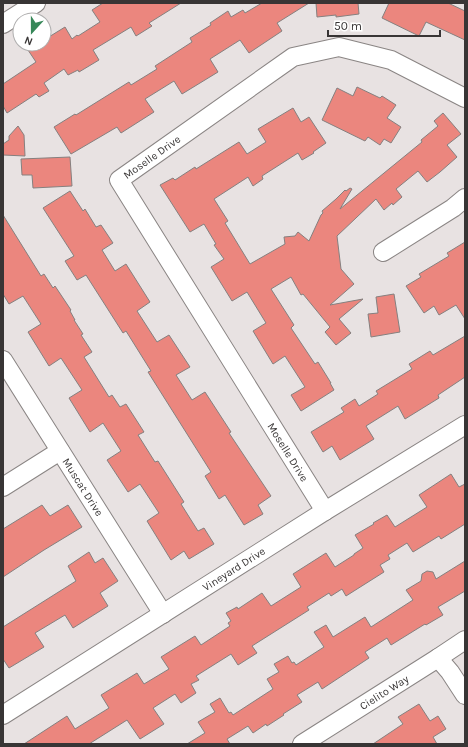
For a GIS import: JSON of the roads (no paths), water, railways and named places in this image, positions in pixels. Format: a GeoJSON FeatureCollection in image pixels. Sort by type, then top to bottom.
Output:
{"type":"FeatureCollection","features":[{"type":"Feature","properties":{"kind":"street"},"geometry":{"type":"LineString","coordinates":[[3,24],[36,3]]}},
{"type":"Feature","properties":{"kind":"street","name":"Moselle Drive"},"geometry":{"type":"LineString","coordinates":[[325,511],[119,180],[293,57],[339,47],[391,60],[465,98]]}},
{"type":"Feature","properties":{"kind":"street"},"geometry":{"type":"LineString","coordinates":[[382,252],[453,208],[465,198]]}},
{"type":"Feature","properties":{"kind":"street","name":"Muscat Drive"},"geometry":{"type":"LineString","coordinates":[[3,360],[163,614]]}},
{"type":"Feature","properties":{"kind":"street","name":"Vineyard Drive"},"geometry":{"type":"LineString","coordinates":[[3,715],[325,511],[465,426]]}},
{"type":"Feature","properties":{"kind":"street"},"geometry":{"type":"LineString","coordinates":[[3,487],[60,451]]}},
{"type":"Feature","properties":{"kind":"street","name":"Cielito Way"},"geometry":{"type":"LineString","coordinates":[[302,744],[465,640]]}},
{"type":"Feature","properties":{"kind":"street"},"geometry":{"type":"LineString","coordinates":[[438,658],[450,672],[465,695]]}}]}
